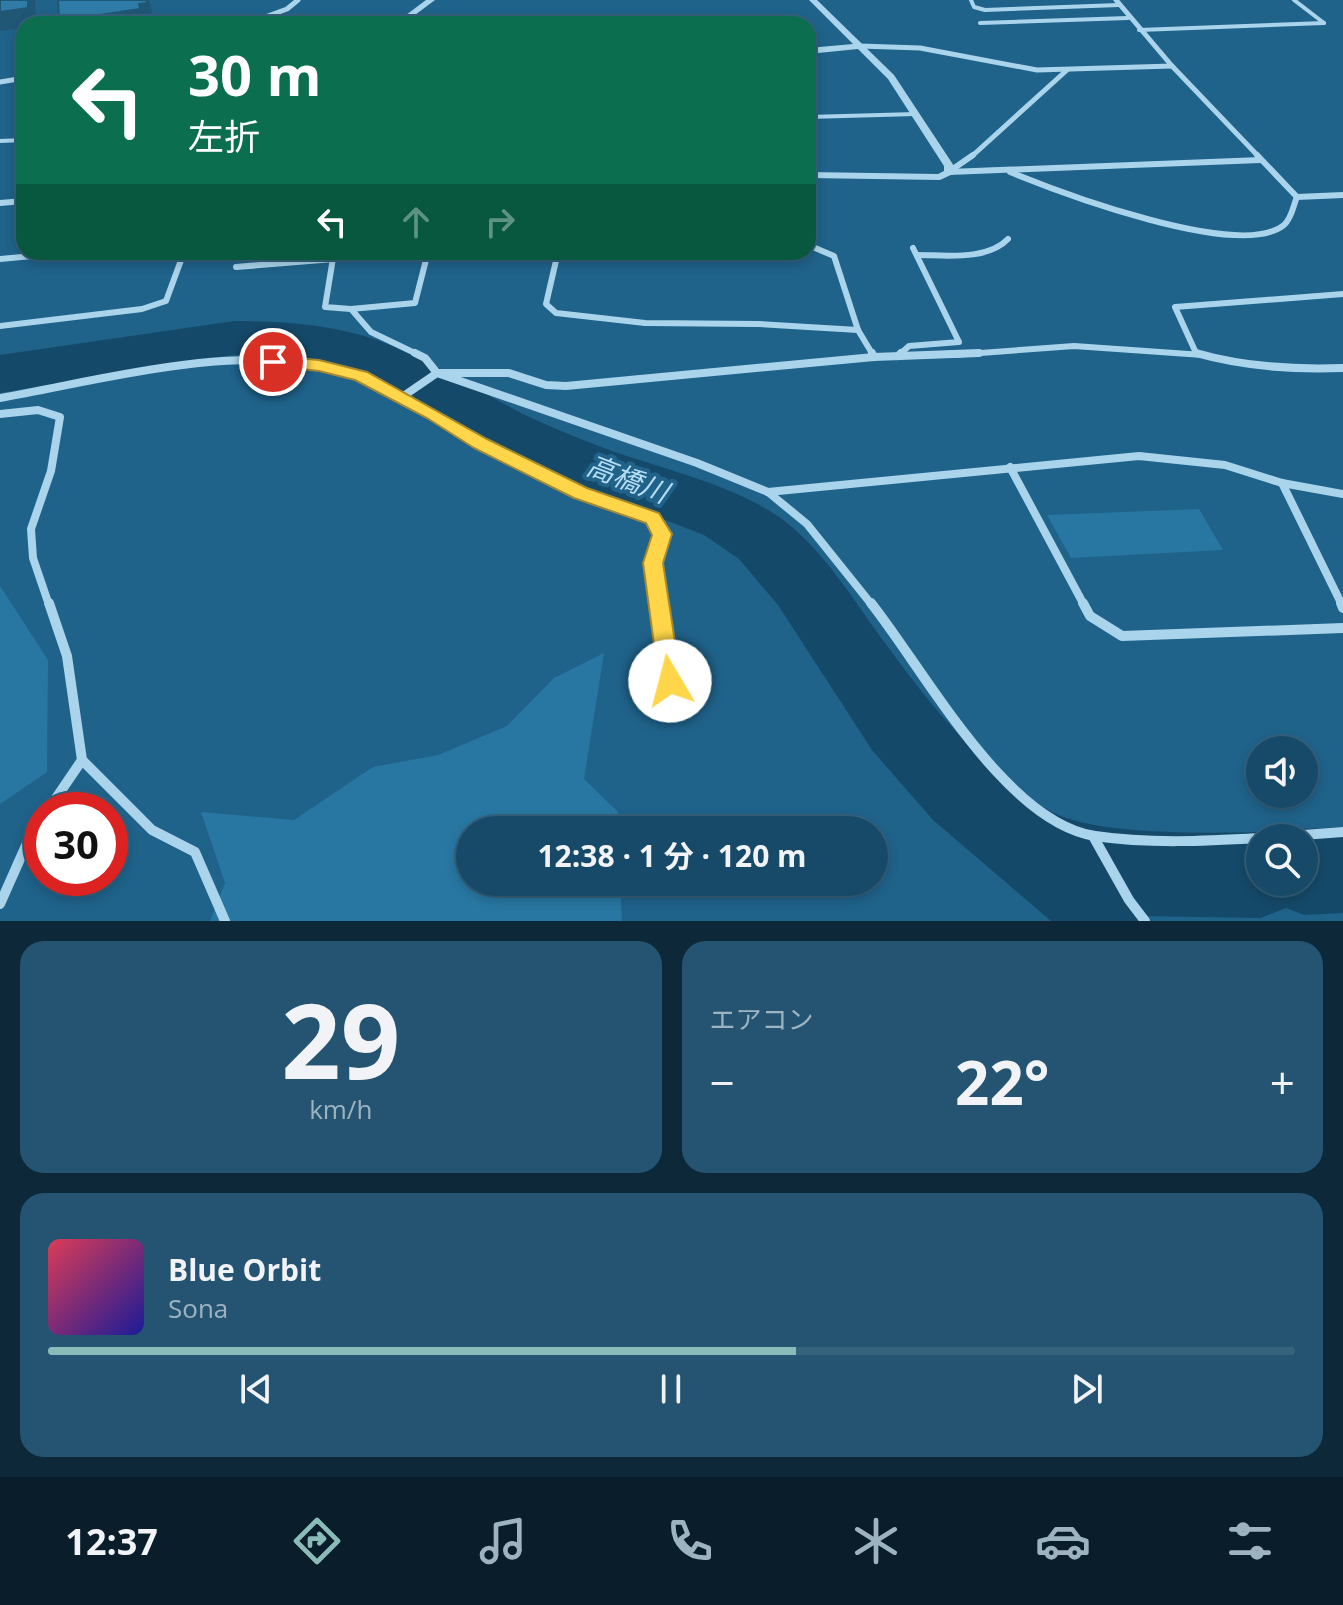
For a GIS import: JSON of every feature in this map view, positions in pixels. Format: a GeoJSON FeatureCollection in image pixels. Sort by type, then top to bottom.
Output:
{"type":"FeatureCollection","features":[{"type":"Feature","properties":{"kind":"street"},"geometry":{"type":"LineString","coordinates":[[268,16],[287,9],[298,0]]}},
{"type":"Feature","properties":{"kind":"street"},"geometry":{"type":"LineString","coordinates":[[813,0],[891,77],[949,166],[949,172]]}},
{"type":"Feature","properties":{"kind":"street"},"geometry":{"type":"LineString","coordinates":[[408,16],[428,1]]}},
{"type":"Feature","properties":{"kind":"street"},"geometry":{"type":"LineString","coordinates":[[1117,2],[1172,66],[1297,197],[1343,195]]}},
{"type":"Feature","properties":{"kind":"street"},"geometry":{"type":"LineString","coordinates":[[816,50],[901,43],[987,64],[1067,70],[1172,66]]}},
{"type":"Feature","properties":{"kind":"street"},"geometry":{"type":"LineString","coordinates":[[816,175],[940,177],[966,162],[1067,70]]}},
{"type":"Feature","properties":{"kind":"street"},"geometry":{"type":"LineString","coordinates":[[949,172],[1261,160]]}},
{"type":"Feature","properties":{"kind":"street"},"geometry":{"type":"LineString","coordinates":[[1010,172],[1075,199],[1114,211],[1210,231],[1256,234],[1279,230],[1293,216],[1297,197]]}},
{"type":"Feature","properties":{"kind":"street"},"geometry":{"type":"LineString","coordinates":[[898,356],[909,346],[959,342],[915,251],[993,252],[1005,246],[1008,239]]}},
{"type":"Feature","properties":{"kind":"street"},"geometry":{"type":"LineString","coordinates":[[816,248],[834,256],[858,330],[874,357]]}},
{"type":"Feature","properties":{"kind":"street"},"geometry":{"type":"LineString","coordinates":[[0,326],[142,309],[166,301],[181,260]]}},
{"type":"Feature","properties":{"kind":"street"},"geometry":{"type":"LineString","coordinates":[[236,267],[293,260]]}},
{"type":"Feature","properties":{"kind":"street"},"geometry":{"type":"LineString","coordinates":[[333,260],[325,307],[351,309],[415,303],[426,260]]}},
{"type":"Feature","properties":{"kind":"street"},"geometry":{"type":"LineString","coordinates":[[556,260],[546,304],[556,313],[645,323],[758,324],[858,330]]}},
{"type":"Feature","properties":{"kind":"street"},"geometry":{"type":"LineString","coordinates":[[1196,353],[1175,307],[1343,294]]}},
{"type":"Feature","properties":{"kind":"street"},"geometry":{"type":"LineString","coordinates":[[351,309],[371,332],[425,358],[435,374],[697,463],[768,492],[807,524],[883,619],[994,772],[1053,821],[1093,836],[1198,841],[1246,839]]}},
{"type":"Feature","properties":{"kind":"street"},"geometry":{"type":"LineString","coordinates":[[402,397],[435,374],[509,373],[546,385],[566,386],[874,357],[1074,346],[1196,353],[1231,363],[1294,370],[1343,368]]}},
{"type":"Feature","properties":{"kind":"street"},"geometry":{"type":"LineString","coordinates":[[0,398],[223,364],[273,362],[319,365],[361,376],[480,443],[580,493],[652,518],[662,534],[653,563],[670,681]]}},
{"type":"Feature","properties":{"kind":"street"},"geometry":{"type":"LineString","coordinates":[[0,414],[36,409],[51,410],[60,417],[51,471],[31,529],[33,558],[67,656],[82,760],[152,830],[195,852],[225,921]]}},
{"type":"Feature","properties":{"kind":"street"},"geometry":{"type":"LineString","coordinates":[[768,492],[1139,456],[1225,465],[1282,483],[1343,494]]}},
{"type":"Feature","properties":{"kind":"street"},"geometry":{"type":"LineString","coordinates":[[1010,467],[1090,616],[1122,636],[1343,628]]}},
{"type":"Feature","properties":{"kind":"street"},"geometry":{"type":"LineString","coordinates":[[1282,483],[1343,608]]}},
{"type":"Feature","properties":{"kind":"street"},"geometry":{"type":"LineString","coordinates":[[60,792],[82,760]]}},
{"type":"Feature","properties":{"kind":"street"},"geometry":{"type":"LineString","coordinates":[[1318,834],[1343,832]]}},
{"type":"Feature","properties":{"kind":"street"},"geometry":{"type":"LineString","coordinates":[[1093,836],[1145,921]]}},
{"type":"Feature","properties":{"kind":"street"},"geometry":{"type":"LineString","coordinates":[[0,904],[24,850]]}},
{"type":"Feature","properties":{"kind":"lane"},"geometry":{"type":"LineString","coordinates":[[971,0],[974,7],[985,10],[1117,2]]}},
{"type":"Feature","properties":{"kind":"lane"},"geometry":{"type":"LineString","coordinates":[[1139,30],[1324,23],[1294,0]]}},
{"type":"Feature","properties":{"kind":"lane"},"geometry":{"type":"LineString","coordinates":[[980,23],[1128,18]]}},
{"type":"Feature","properties":{"kind":"lane"},"geometry":{"type":"LineString","coordinates":[[816,117],[916,114]]}},
{"type":"Feature","properties":{"kind":"shaded area"},"geometry":{"type":"Polygon","coordinates":[[[1199,509],[1223,550],[1071,558],[1047,515],[1199,509]]]}},
{"type":"Feature","properties":{"kind":"shaded area"},"geometry":{"type":"Polygon","coordinates":[[[0,586],[48,660],[47,772],[0,804],[0,586]]]}},
{"type":"Feature","properties":{"kind":"shaded area"},"geometry":{"type":"Polygon","coordinates":[[[604,653],[584,779],[618,812],[618,816],[456,816],[456,896],[621,896],[622,921],[210,921],[225,883],[201,812],[294,820],[373,767],[438,755],[507,726],[554,678],[604,653]]]}},
{"type":"Feature","properties":{"kind":"building"},"geometry":{"type":"Polygon","coordinates":[[[0,0],[28,0],[28,8],[0,12],[0,0]]]}},
{"type":"Feature","properties":{"kind":"building"},"geometry":{"type":"Polygon","coordinates":[[[58,0],[147,0],[147,3],[139,4],[140,9],[93,16],[59,16],[58,0]]]}},
{"type":"Feature","properties":{"kind":"waterway","name":"高橋川"},"geometry":{"type":"LineString","coordinates":[[0,374],[177,345],[234,338],[287,338],[352,351],[402,372],[505,430],[578,462],[727,517],[763,541],[803,585],[899,725],[962,793],[1080,887],[1098,921]]}},
{"type":"Feature","properties":{"kind":"waterway"},"geometry":{"type":"LineString","coordinates":[[1037,848],[1090,865],[1146,874],[1246,875]]}},
{"type":"Feature","properties":{"kind":"waterway"},"geometry":{"type":"LineString","coordinates":[[1318,871],[1343,870]]}},
{"type":"Feature","properties":{"kind":"route"},"geometry":{"type":"LineString","coordinates":[[273,362],[319,365],[361,376],[480,443],[580,493],[652,518],[662,534],[653,563],[670,681]]}}]}
